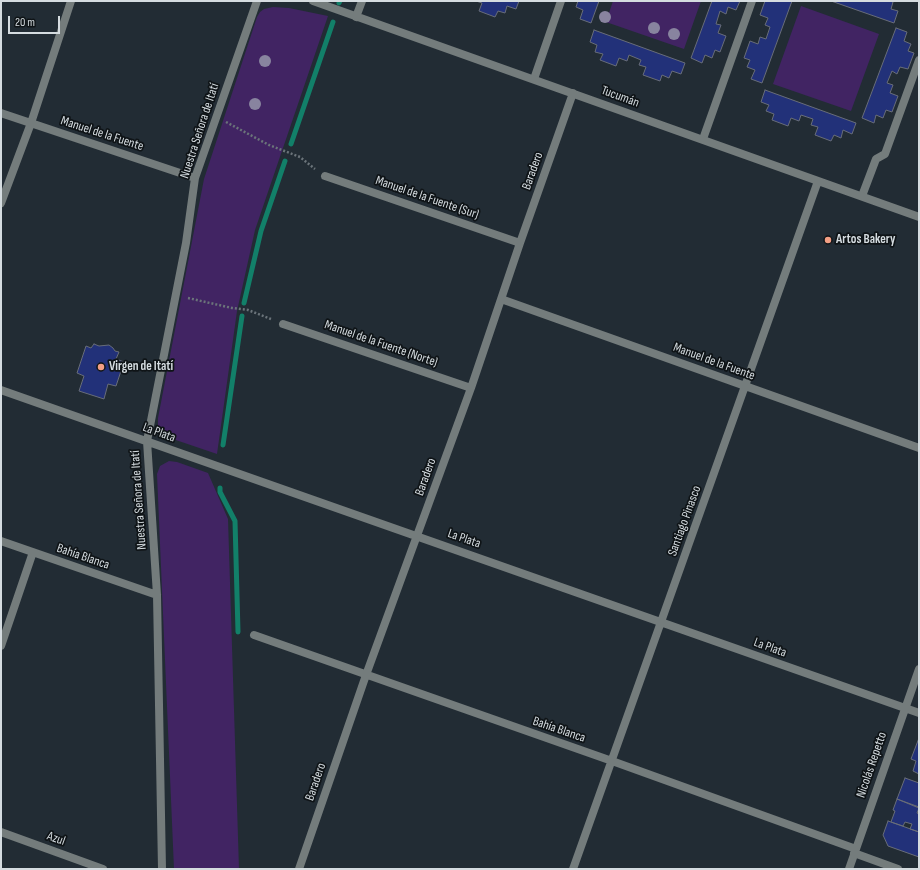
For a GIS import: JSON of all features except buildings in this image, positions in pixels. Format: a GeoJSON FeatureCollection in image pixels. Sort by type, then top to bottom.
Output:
{"type":"FeatureCollection","features":[{"type":"Feature","properties":{"kind":"street"},"geometry":{"type":"LineString","coordinates":[[1,203],[30,123],[71,1]]}},
{"type":"Feature","properties":{"kind":"street","name":"Nuestra Señora de Itatí"},"geometry":{"type":"LineString","coordinates":[[162,869],[157,595],[147,441],[186,243],[195,178],[257,1]]}},
{"type":"Feature","properties":{"kind":"street","name":"Tucumán"},"geometry":{"type":"LineString","coordinates":[[312,1],[919,217]]}},
{"type":"Feature","properties":{"kind":"street"},"geometry":{"type":"LineString","coordinates":[[356,17],[362,1]]}},
{"type":"Feature","properties":{"kind":"street"},"geometry":{"type":"LineString","coordinates":[[534,79],[562,1]]}},
{"type":"Feature","properties":{"kind":"street"},"geometry":{"type":"LineString","coordinates":[[703,139],[752,1]]}},
{"type":"Feature","properties":{"kind":"street"},"geometry":{"type":"LineString","coordinates":[[862,196],[876,160],[886,154],[919,60]]}},
{"type":"Feature","properties":{"kind":"street","name":"Baradero"},"geometry":{"type":"LineString","coordinates":[[299,869],[366,675],[471,388],[573,93]]}},
{"type":"Feature","properties":{"kind":"street","name":"Manuel de la Fuente"},"geometry":{"type":"LineString","coordinates":[[1,113],[195,178]]}},
{"type":"Feature","properties":{"kind":"street","name":"Manuel de la Fuente (Sur)"},"geometry":{"type":"LineString","coordinates":[[325,176],[520,243]]}},
{"type":"Feature","properties":{"kind":"street","name":"Santiago Pinasco"},"geometry":{"type":"LineString","coordinates":[[573,869],[818,181]]}},
{"type":"Feature","properties":{"kind":"street","name":"Manuel de la Fuente"},"geometry":{"type":"LineString","coordinates":[[501,299],[919,448]]}},
{"type":"Feature","properties":{"kind":"street","name":"Manuel de la Fuente (Norte)"},"geometry":{"type":"LineString","coordinates":[[283,324],[471,388]]}},
{"type":"Feature","properties":{"kind":"street","name":"La Plata"},"geometry":{"type":"LineString","coordinates":[[1,390],[919,714]]}},
{"type":"Feature","properties":{"kind":"street","name":"Bahía Blanca"},"geometry":{"type":"LineString","coordinates":[[1,541],[157,595]]}},
{"type":"Feature","properties":{"kind":"street"},"geometry":{"type":"LineString","coordinates":[[1,646],[33,552]]}},
{"type":"Feature","properties":{"kind":"street","name":"Bahía Blanca"},"geometry":{"type":"LineString","coordinates":[[254,636],[612,761],[855,851],[898,869]]}},
{"type":"Feature","properties":{"kind":"street","name":"Nicolás Repetto"},"geometry":{"type":"LineString","coordinates":[[849,869],[919,668]]}},
{"type":"Feature","properties":{"kind":"street","name":"Azul"},"geometry":{"type":"LineString","coordinates":[[1,832],[103,869]]}},
{"type":"Feature","properties":{"kind":"path"},"geometry":{"type":"LineString","coordinates":[[216,118],[231,124],[269,145],[300,157],[325,176]]}},
{"type":"Feature","properties":{"kind":"path"},"geometry":{"type":"LineString","coordinates":[[176,295],[232,308],[248,310],[283,324]]}},
{"type":"Feature","properties":{"kind":"shaded area"},"geometry":{"type":"Polygon","coordinates":[[[613,1],[701,1],[684,49],[606,22],[613,1]]]}},
{"type":"Feature","properties":{"kind":"shaded area"},"geometry":{"type":"Polygon","coordinates":[[[801,6],[879,34],[851,111],[773,84],[801,6]]]}},
{"type":"Feature","properties":{"kind":"shaded area"},"geometry":{"type":"Polygon","coordinates":[[[273,7],[289,8],[328,16],[255,230],[237,311],[217,454],[164,436],[158,426],[158,418],[204,179],[257,17],[264,9],[273,7]]]}},
{"type":"Feature","properties":{"kind":"shaded area"},"geometry":{"type":"Polygon","coordinates":[[[169,461],[177,462],[208,473],[228,519],[239,869],[174,869],[157,474],[160,466],[169,461]]]}},
{"type":"Feature","properties":{"kind":"waterway"},"geometry":{"type":"LineString","coordinates":[[291,144],[333,22]]}},
{"type":"Feature","properties":{"kind":"waterway"},"geometry":{"type":"LineString","coordinates":[[244,303],[261,231],[285,161]]}},
{"type":"Feature","properties":{"kind":"waterway"},"geometry":{"type":"LineString","coordinates":[[223,445],[242,316]]}},
{"type":"Feature","properties":{"kind":"waterway"},"geometry":{"type":"LineString","coordinates":[[220,488],[220,492],[235,521],[238,632]]}},
{"type":"Feature","properties":{"kind":"place","name":"Artos Bakery"},"geometry":{"type":"Point","coordinates":[828,240]}},
{"type":"Feature","properties":{"kind":"place","name":"Virgen de Itatí"},"geometry":{"type":"Point","coordinates":[101,367]}}]}
